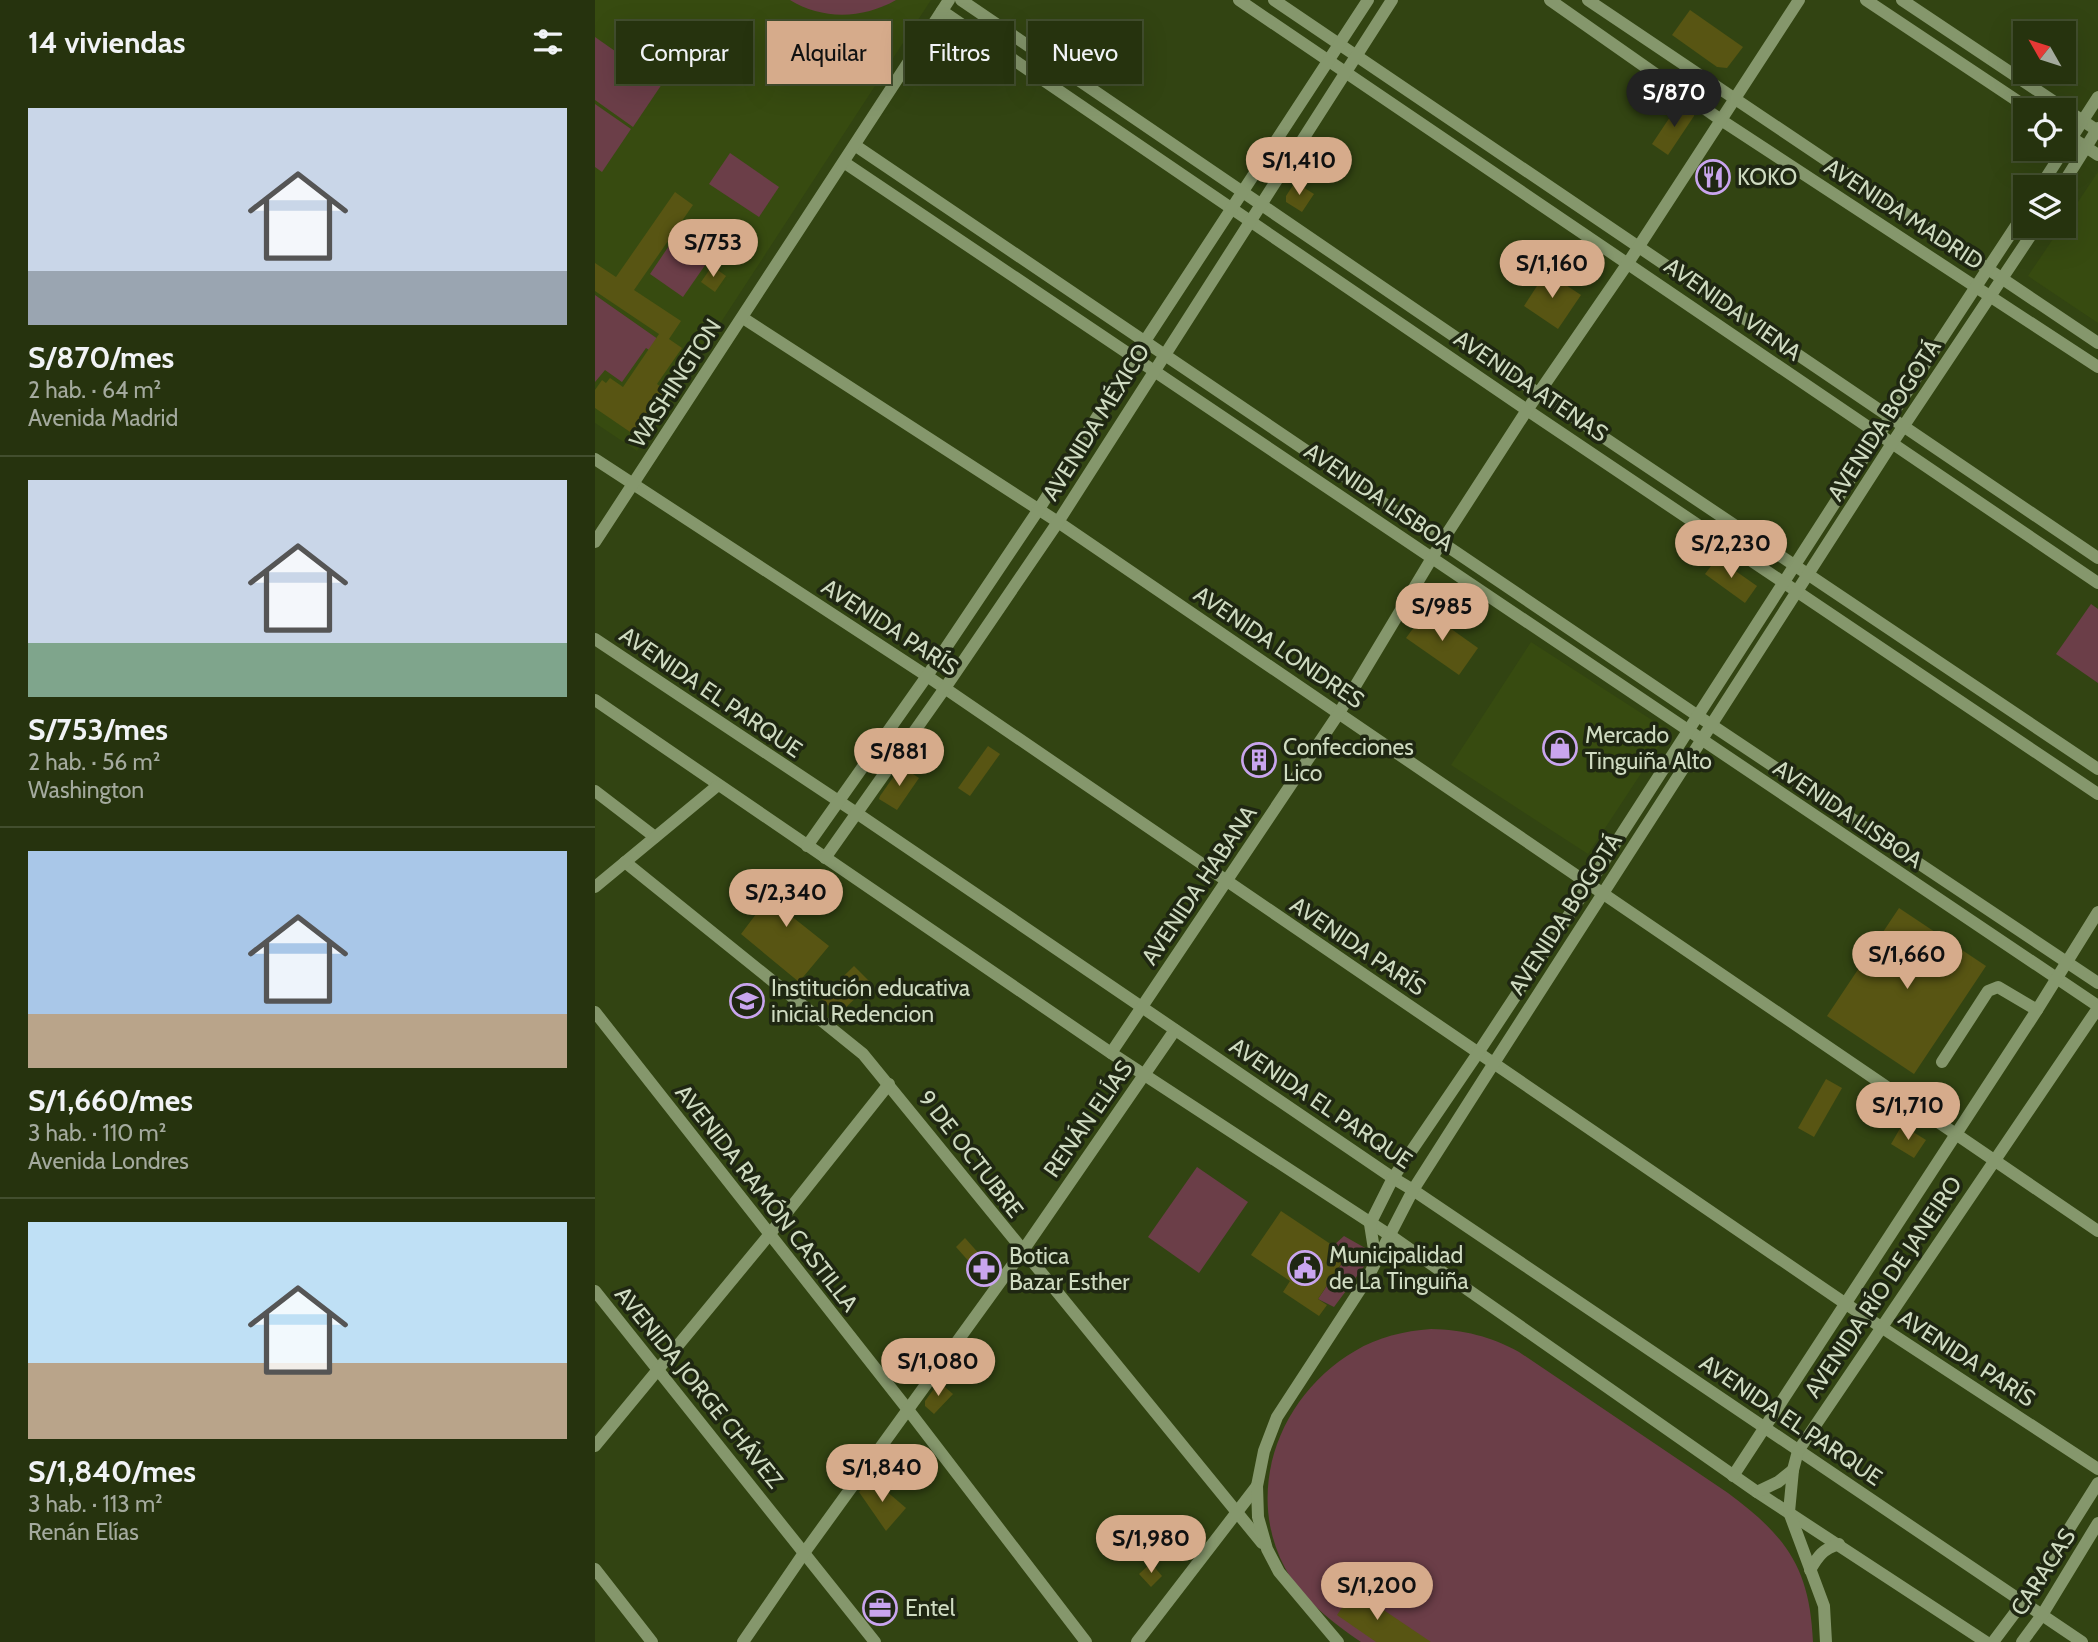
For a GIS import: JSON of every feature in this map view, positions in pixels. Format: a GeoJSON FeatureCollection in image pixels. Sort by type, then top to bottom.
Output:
{"type":"FeatureCollection","features":[{"type":"Feature","properties":{"kind":"street","name":"AVENIDA ATENAS"},"geometry":{"type":"LineString","coordinates":[[961,0],[1539,394],[2098,769]]}},
{"type":"Feature","properties":{"kind":"street","name":"AVENIDA VIENA"},"geometry":{"type":"LineString","coordinates":[[1239,0],[2098,583]]}},
{"type":"Feature","properties":{"kind":"street","name":"AVENIDA VIENA"},"geometry":{"type":"LineString","coordinates":[[1274,0],[2098,558]]}},
{"type":"Feature","properties":{"kind":"street","name":"AVENIDA MÉXICO"},"geometry":{"type":"LineString","coordinates":[[807,846],[927,676],[1039,509],[1134,358],[1368,0]]}},
{"type":"Feature","properties":{"kind":"street","name":"AVENIDA MÉXICO"},"geometry":{"type":"LineString","coordinates":[[825,858],[1058,522],[1392,0]]}},
{"type":"Feature","properties":{"kind":"street","name":"AVENIDA MADRID"},"geometry":{"type":"LineString","coordinates":[[1551,0],[1721,120],[1992,295],[2098,367]]}},
{"type":"Feature","properties":{"kind":"street","name":"AVENIDA MADRID"},"geometry":{"type":"LineString","coordinates":[[1588,0],[2098,343]]}},
{"type":"Feature","properties":{"kind":"street","name":"AVENIDA HABANA"},"geometry":{"type":"LineString","coordinates":[[1111,1053],[1339,713],[1441,542],[1527,410],[1639,247],[1799,0]]}},
{"type":"Feature","properties":{"kind":"street"},"geometry":{"type":"LineString","coordinates":[[1866,0],[2013,98]]}},
{"type":"Feature","properties":{"kind":"street"},"geometry":{"type":"LineString","coordinates":[[1902,0],[2098,130],[2069,175]]}},
{"type":"Feature","properties":{"kind":"street","name":"AVENIDA ATENAS"},"geometry":{"type":"LineString","coordinates":[[945,6],[1231,209],[2098,794]]}},
{"type":"Feature","properties":{"kind":"street","name":"WASHINGTON"},"geometry":{"type":"LineString","coordinates":[[595,542],[845,163],[945,6]]}},
{"type":"Feature","properties":{"kind":"street"},"geometry":{"type":"LineString","coordinates":[[2076,126],[2098,97]]}},
{"type":"Feature","properties":{"kind":"street"},"geometry":{"type":"LineString","coordinates":[[2076,140],[2098,155]]}},
{"type":"Feature","properties":{"kind":"street","name":"AVENIDA LISBOA"},"geometry":{"type":"LineString","coordinates":[[856,146],[1698,716],[2098,983]]}},
{"type":"Feature","properties":{"kind":"street","name":"AVENIDA LISBOA"},"geometry":{"type":"LineString","coordinates":[[845,163],[2098,1007]]}},
{"type":"Feature","properties":{"kind":"street","name":"AVENIDA BOGOTÁ"},"geometry":{"type":"LineString","coordinates":[[1370,1224],[1396,1173],[1478,1054],[2013,231]]}},
{"type":"Feature","properties":{"kind":"street","name":"AVENIDA BOGOTÁ"},"geometry":{"type":"LineString","coordinates":[[1338,1642],[1279,1573],[1267,1549],[1258,1517],[1257,1486],[1263,1451],[1277,1417],[1341,1321],[1391,1236],[1413,1190],[1891,445],[2029,238]]}},
{"type":"Feature","properties":{"kind":"street","name":"AVENIDA LONDRES"},"geometry":{"type":"LineString","coordinates":[[743,318],[1039,509],[2098,1231]]}},
{"type":"Feature","properties":{"kind":"street","name":"AVENIDA PARÍS"},"geometry":{"type":"LineString","coordinates":[[595,459],[945,688],[1846,1304],[2098,1469]]}},
{"type":"Feature","properties":{"kind":"street","name":"AVENIDA EL PARQUE"},"geometry":{"type":"LineString","coordinates":[[595,639],[1175,1030],[1396,1173],[1413,1190],[2082,1642]]}},
{"type":"Feature","properties":{"kind":"street"},"geometry":{"type":"LineString","coordinates":[[595,700],[1111,1053],[1391,1236],[1733,1476],[1986,1642]]}},
{"type":"Feature","properties":{"kind":"street"},"geometry":{"type":"LineString","coordinates":[[595,887],[717,786]]}},
{"type":"Feature","properties":{"kind":"street"},"geometry":{"type":"LineString","coordinates":[[595,791],[655,836]]}},
{"type":"Feature","properties":{"kind":"street","name":"9 DE OCTUBRE"},"geometry":{"type":"LineString","coordinates":[[625,862],[863,1054],[1267,1549]]}},
{"type":"Feature","properties":{"kind":"street","name":"AVENIDA RÍO DE JANEIRO"},"geometry":{"type":"LineString","coordinates":[[1733,1476],[2098,912]]}},
{"type":"Feature","properties":{"kind":"street"},"geometry":{"type":"LineString","coordinates":[[1942,1062],[1988,991],[1998,987],[2007,990],[2037,1010]]}},
{"type":"Feature","properties":{"kind":"street","name":"AVENIDA RÍO DE JANEIRO"},"geometry":{"type":"LineString","coordinates":[[1789,1512],[1793,1470],[1798,1451],[2098,1007]]}},
{"type":"Feature","properties":{"kind":"street","name":"AVENIDA RAMÓN CASTILLA"},"geometry":{"type":"LineString","coordinates":[[595,1012],[909,1411],[1086,1642]]}},
{"type":"Feature","properties":{"kind":"street","name":"RENÁN ELÍAS"},"geometry":{"type":"LineString","coordinates":[[743,1642],[804,1553],[1022,1252],[1175,1030]]}},
{"type":"Feature","properties":{"kind":"street"},"geometry":{"type":"LineString","coordinates":[[595,1446],[889,1084]]}},
{"type":"Feature","properties":{"kind":"street"},"geometry":{"type":"LineString","coordinates":[[1370,1224],[1376,1262]]}},
{"type":"Feature","properties":{"kind":"street","name":"AVENIDA JORGE CHÁVEZ"},"geometry":{"type":"LineString","coordinates":[[595,1291],[874,1642]]}},
{"type":"Feature","properties":{"kind":"street"},"geometry":{"type":"LineString","coordinates":[[1757,1492],[1778,1482],[1793,1470]]}},
{"type":"Feature","properties":{"kind":"street"},"geometry":{"type":"LineString","coordinates":[[1993,1642],[2023,1602],[2098,1483]]}},
{"type":"Feature","properties":{"kind":"street"},"geometry":{"type":"LineString","coordinates":[[1137,1642],[1257,1486]]}},
{"type":"Feature","properties":{"kind":"street"},"geometry":{"type":"LineString","coordinates":[[1789,1512],[1824,1606],[1826,1642]]}},
{"type":"Feature","properties":{"kind":"street","name":"CARACAS"},"geometry":{"type":"LineString","coordinates":[[2022,1642],[2042,1615],[2098,1523]]}},
{"type":"Feature","properties":{"kind":"street"},"geometry":{"type":"LineString","coordinates":[[1810,1570],[1826,1548],[1839,1544]]}},
{"type":"Feature","properties":{"kind":"street"},"geometry":{"type":"LineString","coordinates":[[595,1569],[652,1642]]}},
{"type":"Feature","properties":{"kind":"shaded area"},"geometry":{"type":"Polygon","coordinates":[[[595,0],[931,0],[917,21],[905,21],[905,40],[891,61],[891,21],[767,21],[767,84],[876,84],[637,451],[595,423],[595,0]]]}},
{"type":"Feature","properties":{"kind":"shaded area"},"geometry":{"type":"Polygon","coordinates":[[[790,0],[896,0],[870,11],[843,15],[815,11],[790,0]]]}},
{"type":"Feature","properties":{"kind":"shaded area"},"geometry":{"type":"Polygon","coordinates":[[[595,37],[616,52],[616,84],[662,84],[633,127],[595,100],[595,37]]]}},
{"type":"Feature","properties":{"kind":"shaded area"},"geometry":{"type":"Polygon","coordinates":[[[595,104],[631,129],[602,172],[595,167],[595,104]]]}},
{"type":"Feature","properties":{"kind":"shaded area"},"geometry":{"type":"Polygon","coordinates":[[[730,153],[779,187],[759,217],[709,184],[730,153]]]}},
{"type":"Feature","properties":{"kind":"shaded area"},"geometry":{"type":"Polygon","coordinates":[[[2098,172],[2098,323],[2028,276],[2054,238],[2076,238],[2076,205],[2098,172]]]}},
{"type":"Feature","properties":{"kind":"shaded area"},"geometry":{"type":"Polygon","coordinates":[[[683,225],[717,248],[683,297],[650,274],[683,225]]]}},
{"type":"Feature","properties":{"kind":"shaded area"},"geometry":{"type":"Polygon","coordinates":[[[595,295],[665,344],[657,355],[646,348],[622,382],[605,370],[595,382],[595,295]]]}},
{"type":"Feature","properties":{"kind":"shaded area"},"geometry":{"type":"Polygon","coordinates":[[[2091,604],[2098,609],[2098,683],[2056,654],[2091,604]]]}},
{"type":"Feature","properties":{"kind":"shaded area","name":"Mercado Tinguiña Alto"},"geometry":{"type":"Polygon","coordinates":[[[1531,642],[1669,731],[1588,854],[1451,765],[1531,642]]]}},
{"type":"Feature","properties":{"kind":"shaded area"},"geometry":{"type":"Polygon","coordinates":[[[1197,1167],[1248,1202],[1199,1273],[1148,1237],[1197,1167]]]}},
{"type":"Feature","properties":{"kind":"shaded area"},"geometry":{"type":"Polygon","coordinates":[[[1344,1236],[1374,1253],[1334,1307],[1318,1299],[1347,1256],[1333,1246],[1344,1236]]]}},
{"type":"Feature","properties":{"kind":"shaded area"},"geometry":{"type":"Polygon","coordinates":[[[1431,1329],[1477,1335],[1519,1352],[1748,1509],[1780,1540],[1800,1574],[1807,1594],[1813,1642],[1361,1642],[1329,1618],[1292,1580],[1273,1538],[1268,1507],[1269,1476],[1276,1446],[1289,1418],[1307,1392],[1329,1369],[1355,1351],[1382,1338],[1431,1329]]]}},
{"type":"Feature","properties":{"kind":"building"},"geometry":{"type":"Polygon","coordinates":[[[1690,10],[1743,47],[1727,68],[1717,67],[1672,35],[1690,10]]]}},
{"type":"Feature","properties":{"kind":"building"},"geometry":{"type":"Polygon","coordinates":[[[1680,102],[1694,112],[1694,116],[1668,155],[1652,144],[1680,102]]]}},
{"type":"Feature","properties":{"kind":"building"},"geometry":{"type":"Polygon","coordinates":[[[1295,182],[1314,194],[1302,212],[1286,202],[1286,196],[1295,182]]]}},
{"type":"Feature","properties":{"kind":"building"},"geometry":{"type":"Polygon","coordinates":[[[675,192],[693,205],[634,290],[681,321],[669,339],[682,348],[657,384],[667,391],[636,436],[595,408],[595,390],[602,380],[606,383],[610,378],[623,387],[659,334],[595,291],[595,263],[616,277],[675,192]]]}},
{"type":"Feature","properties":{"kind":"building"},"geometry":{"type":"Polygon","coordinates":[[[712,266],[726,276],[715,292],[701,282],[712,266]]]}},
{"type":"Feature","properties":{"kind":"building"},"geometry":{"type":"Polygon","coordinates":[[[1546,272],[1581,295],[1558,329],[1524,306],[1546,272]]]}},
{"type":"Feature","properties":{"kind":"building"},"geometry":{"type":"Polygon","coordinates":[[[1717,558],[1757,586],[1745,603],[1705,574],[1717,558]]]}},
{"type":"Feature","properties":{"kind":"building"},"geometry":{"type":"Polygon","coordinates":[[[1426,611],[1478,648],[1459,675],[1406,638],[1426,611]]]}},
{"type":"Feature","properties":{"kind":"building"},"geometry":{"type":"Polygon","coordinates":[[[988,746],[1000,754],[970,796],[958,788],[988,746]]]}},
{"type":"Feature","properties":{"kind":"building"},"geometry":{"type":"Polygon","coordinates":[[[901,766],[919,778],[897,810],[879,799],[901,766]]]}},
{"type":"Feature","properties":{"kind":"building"},"geometry":{"type":"Polygon","coordinates":[[[790,869],[814,884],[790,915],[829,946],[799,982],[741,934],[790,869]]]}},
{"type":"Feature","properties":{"kind":"building"},"geometry":{"type":"Polygon","coordinates":[[[1899,908],[1986,966],[1914,1074],[1827,1016],[1899,908]]]}},
{"type":"Feature","properties":{"kind":"building"},"geometry":{"type":"Polygon","coordinates":[[[854,966],[871,983],[838,1015],[821,998],[854,966]]]}},
{"type":"Feature","properties":{"kind":"building"},"geometry":{"type":"Polygon","coordinates":[[[1826,1079],[1842,1088],[1814,1137],[1798,1128],[1826,1079]]]}},
{"type":"Feature","properties":{"kind":"building"},"geometry":{"type":"Polygon","coordinates":[[[1902,1125],[1926,1140],[1914,1158],[1891,1144],[1902,1125]]]}},
{"type":"Feature","properties":{"kind":"building","name":"Municipalidad de La Tinguiña"},"geometry":{"type":"Polygon","coordinates":[[[1281,1211],[1347,1255],[1318,1299],[1327,1305],[1319,1316],[1283,1292],[1290,1281],[1251,1255],[1281,1211]]]}},
{"type":"Feature","properties":{"kind":"building"},"geometry":{"type":"Polygon","coordinates":[[[965,1238],[990,1266],[980,1274],[956,1247],[965,1238]]]}},
{"type":"Feature","properties":{"kind":"building"},"geometry":{"type":"Polygon","coordinates":[[[939,1382],[953,1394],[934,1414],[925,1406],[925,1401],[939,1382]]]}},
{"type":"Feature","properties":{"kind":"building"},"geometry":{"type":"Polygon","coordinates":[[[871,1478],[906,1508],[886,1531],[859,1492],[871,1478]]]}},
{"type":"Feature","properties":{"kind":"building"},"geometry":{"type":"Polygon","coordinates":[[[1151,1563],[1162,1576],[1151,1587],[1139,1574],[1151,1563]]]}},
{"type":"Feature","properties":{"kind":"building"},"geometry":{"type":"Polygon","coordinates":[[[1354,1590],[1431,1642],[1376,1642],[1337,1615],[1354,1590]]]}},
{"type":"Feature","properties":{"kind":"place","name":"KOKO"},"geometry":{"type":"Point","coordinates":[1713,177]}},
{"type":"Feature","properties":{"kind":"place","name":"Mercado Tinguiña Alto"},"geometry":{"type":"Point","coordinates":[1560,748]}},
{"type":"Feature","properties":{"kind":"place","name":"Confecciones Lico"},"geometry":{"type":"Point","coordinates":[1259,760]}},
{"type":"Feature","properties":{"kind":"place","name":"Institución educativa inicial Redencion"},"geometry":{"type":"Point","coordinates":[747,1001]}},
{"type":"Feature","properties":{"kind":"place","name":"Municipalidad de La Tinguiña"},"geometry":{"type":"Point","coordinates":[1305,1268]}},
{"type":"Feature","properties":{"kind":"place","name":"Botica Bazar Esther"},"geometry":{"type":"Point","coordinates":[984,1269]}},
{"type":"Feature","properties":{"kind":"place","name":"Entel"},"geometry":{"type":"Point","coordinates":[880,1608]}}]}
